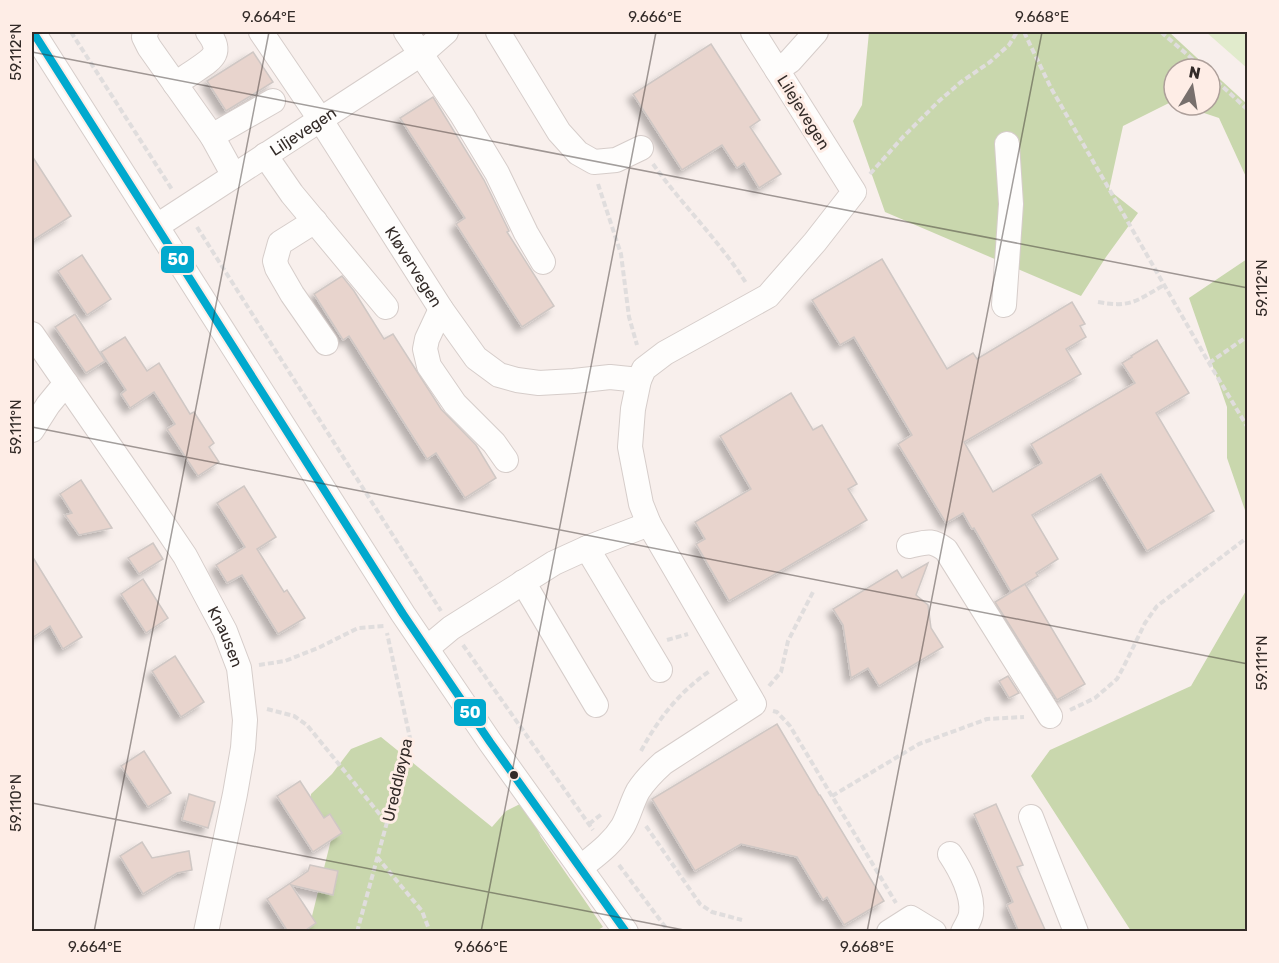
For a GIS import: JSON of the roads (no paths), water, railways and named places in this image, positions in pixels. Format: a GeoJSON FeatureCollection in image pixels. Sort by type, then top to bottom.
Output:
{"type":"FeatureCollection","features":[{"type":"Feature","properties":{"kind":"street"},"geometry":{"type":"LineString","coordinates":[[33,32],[397,604],[490,742],[626,932]]}},
{"type":"Feature","properties":{"kind":"street"},"geometry":{"type":"LineString","coordinates":[[146,32],[144,37],[149,47],[212,136],[234,176]]}},
{"type":"Feature","properties":{"kind":"street"},"geometry":{"type":"LineString","coordinates":[[175,84],[212,59],[216,50],[215,41],[208,32]]}},
{"type":"Feature","properties":{"kind":"street","name":"Kløvervegen"},"geometry":{"type":"LineString","coordinates":[[261,32],[320,119],[441,309],[476,358],[499,375],[539,383],[641,374]]}},
{"type":"Feature","properties":{"kind":"street"},"geometry":{"type":"LineString","coordinates":[[406,32],[462,115],[497,173],[543,262]]}},
{"type":"Feature","properties":{"kind":"street","name":"Liljevegen"},"geometry":{"type":"LineString","coordinates":[[157,226],[421,54],[446,32]]}},
{"type":"Feature","properties":{"kind":"street"},"geometry":{"type":"LineString","coordinates":[[498,32],[560,132],[578,153],[594,162],[616,160],[641,148]]}},
{"type":"Feature","properties":{"kind":"street","name":"Lilejevegen"},"geometry":{"type":"LineString","coordinates":[[641,374],[665,353],[768,296],[815,242],[854,192],[753,32]]}},
{"type":"Feature","properties":{"kind":"street"},"geometry":{"type":"LineString","coordinates":[[777,70],[790,61],[816,32]]}},
{"type":"Feature","properties":{"kind":"street"},"geometry":{"type":"LineString","coordinates":[[212,136],[273,101]]}},
{"type":"Feature","properties":{"kind":"street"},"geometry":{"type":"LineString","coordinates":[[1004,305],[1011,204],[1007,144]]}},
{"type":"Feature","properties":{"kind":"street"},"geometry":{"type":"LineString","coordinates":[[265,155],[292,194],[386,307]]}},
{"type":"Feature","properties":{"kind":"street"},"geometry":{"type":"LineString","coordinates":[[315,221],[280,243],[274,261],[292,294],[326,343]]}},
{"type":"Feature","properties":{"kind":"street"},"geometry":{"type":"LineString","coordinates":[[441,309],[427,339],[425,349],[429,366],[455,404],[494,443],[506,460]]}},
{"type":"Feature","properties":{"kind":"street","name":"Knausen"},"geometry":{"type":"LineString","coordinates":[[32,334],[185,556],[225,631],[239,668],[245,720],[243,748],[206,932]]}},
{"type":"Feature","properties":{"kind":"street"},"geometry":{"type":"LineString","coordinates":[[580,868],[606,848],[624,824],[639,791],[650,774],[663,763],[754,704],[695,604],[641,504],[630,447],[633,408],[641,374]]}},
{"type":"Feature","properties":{"kind":"street"},"geometry":{"type":"LineString","coordinates":[[32,430],[66,383]]}},
{"type":"Feature","properties":{"kind":"street"},"geometry":{"type":"LineString","coordinates":[[427,648],[452,628],[554,563],[650,524]]}},
{"type":"Feature","properties":{"kind":"street"},"geometry":{"type":"LineString","coordinates":[[909,546],[926,542],[935,543],[946,550],[1050,716]]}},
{"type":"Feature","properties":{"kind":"street"},"geometry":{"type":"LineString","coordinates":[[587,548],[660,670]]}},
{"type":"Feature","properties":{"kind":"street"},"geometry":{"type":"LineString","coordinates":[[523,582],[596,705]]}},
{"type":"Feature","properties":{"kind":"street"},"geometry":{"type":"LineString","coordinates":[[1031,817],[1076,932]]}},
{"type":"Feature","properties":{"kind":"street"},"geometry":{"type":"LineString","coordinates":[[950,854],[961,871],[969,892],[971,914],[963,932]]}},
{"type":"Feature","properties":{"kind":"street"},"geometry":{"type":"LineString","coordinates":[[889,932],[911,918],[934,932]]}}]}
